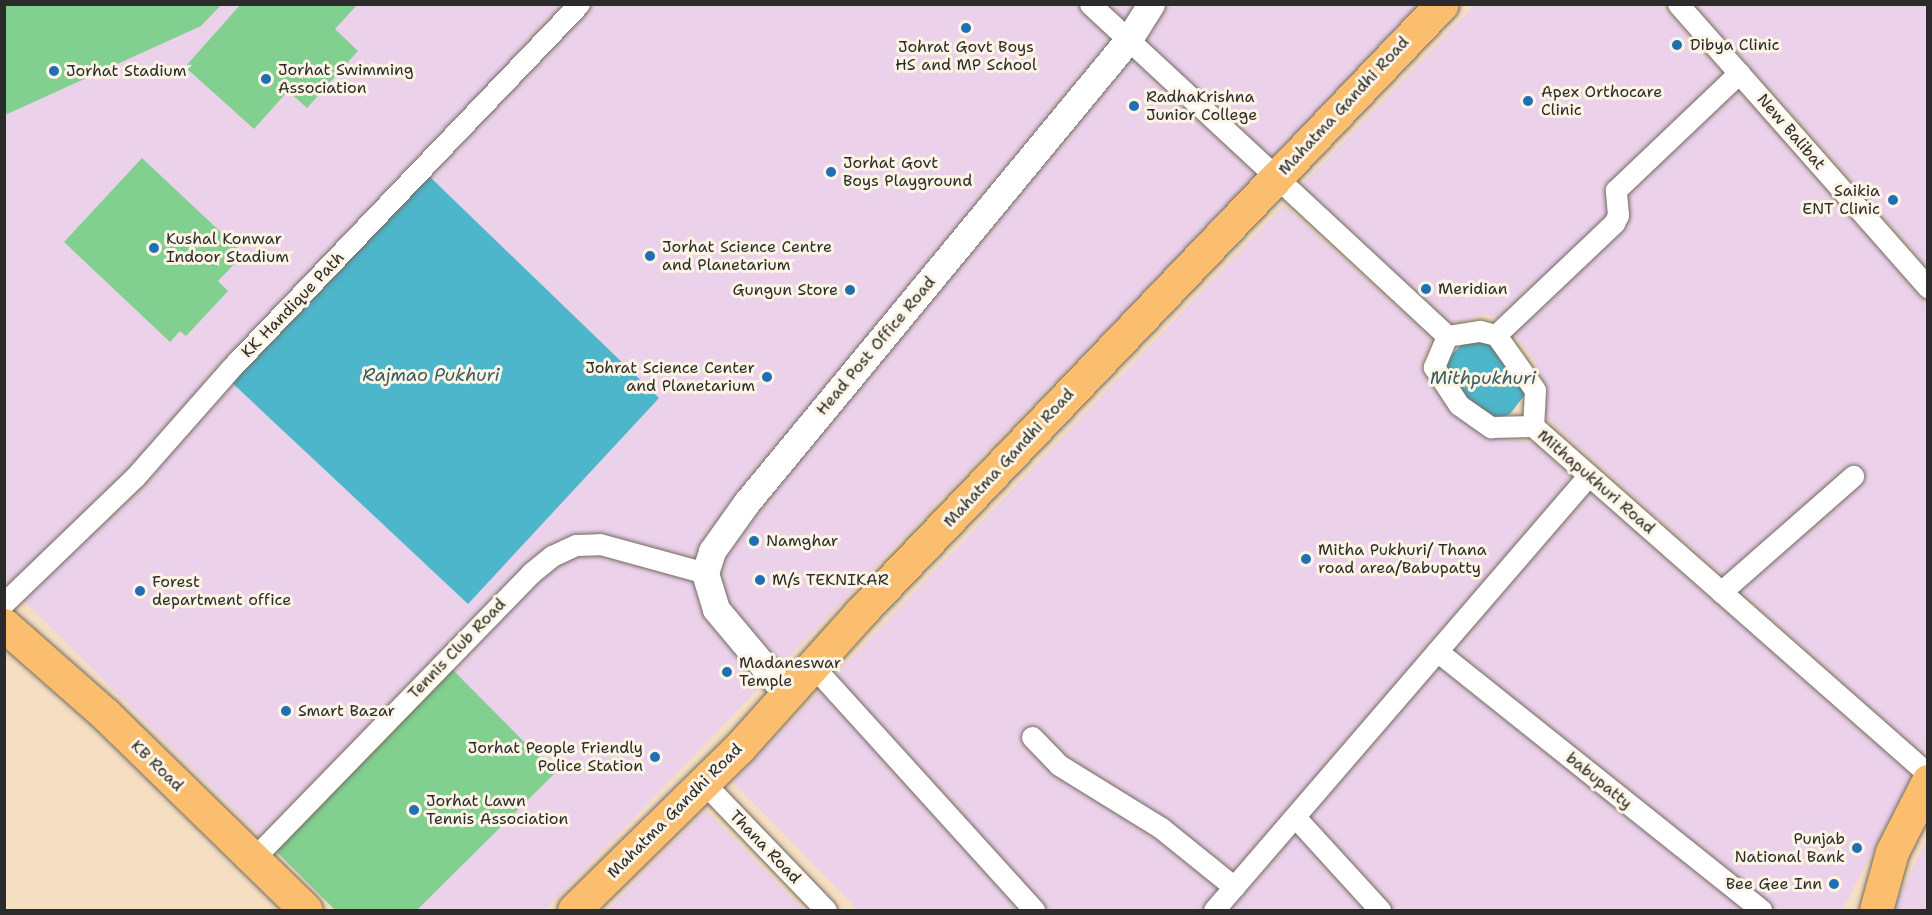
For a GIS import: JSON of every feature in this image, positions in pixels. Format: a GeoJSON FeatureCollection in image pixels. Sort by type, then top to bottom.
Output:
{"type":"FeatureCollection","features":[{"type":"Feature","properties":{"kind":"main road","name":"Mahatma Gandhi Road"},"geometry":{"type":"LineString","coordinates":[[574,910],[704,783],[812,665],[1442,4]]}},
{"type":"Feature","properties":{"kind":"main road","name":"KB Road"},"geometry":{"type":"LineString","coordinates":[[4,625],[106,715],[253,860],[292,906]]}},
{"type":"Feature","properties":{"kind":"main road"},"geometry":{"type":"LineString","coordinates":[[1855,910],[1892,852],[1927,782]]}},
{"type":"Feature","properties":{"kind":"main road"},"geometry":{"type":"LineString","coordinates":[[1876,910],[1892,852]]}},
{"type":"Feature","properties":{"kind":"street","name":"KK Handique Path"},"geometry":{"type":"LineString","coordinates":[[4,603],[135,477],[232,367],[579,4]]}},
{"type":"Feature","properties":{"kind":"street"},"geometry":{"type":"LineString","coordinates":[[1090,4],[1275,179],[1447,336],[1480,331],[1496,335],[1535,390],[1533,426]]}},
{"type":"Feature","properties":{"kind":"street","name":"New Balibat"},"geometry":{"type":"LineString","coordinates":[[1678,4],[1928,288]]}},
{"type":"Feature","properties":{"kind":"street","name":"Head Post Office Road"},"geometry":{"type":"LineString","coordinates":[[705,573],[712,551],[747,502],[1129,39],[1153,6]]}},
{"type":"Feature","properties":{"kind":"street"},"geometry":{"type":"LineString","coordinates":[[1496,335],[1614,223],[1618,215],[1616,190],[1739,73]]}},
{"type":"Feature","properties":{"kind":"street","name":"Mithapukhuri Road"},"geometry":{"type":"LineString","coordinates":[[1447,336],[1434,367],[1458,405],[1491,427],[1533,426],[1721,592],[1927,782]]}},
{"type":"Feature","properties":{"kind":"street"},"geometry":{"type":"LineString","coordinates":[[1214,910],[1296,818],[1589,475]]}},
{"type":"Feature","properties":{"kind":"street"},"geometry":{"type":"LineString","coordinates":[[1721,592],[1853,476]]}},
{"type":"Feature","properties":{"kind":"street","name":"Tennis Club Road"},"geometry":{"type":"LineString","coordinates":[[253,860],[531,573],[552,556],[576,545],[600,544],[705,573]]}},
{"type":"Feature","properties":{"kind":"street"},"geometry":{"type":"LineString","coordinates":[[705,573],[716,609],[787,694]]}},
{"type":"Feature","properties":{"kind":"street","name":"babupatty"},"geometry":{"type":"LineString","coordinates":[[1437,651],[1761,910]]}},
{"type":"Feature","properties":{"kind":"street"},"geometry":{"type":"LineString","coordinates":[[812,665],[1034,910]]}},
{"type":"Feature","properties":{"kind":"street"},"geometry":{"type":"LineString","coordinates":[[1032,737],[1059,765],[1161,828],[1234,886]]}},
{"type":"Feature","properties":{"kind":"street","name":"Thana Road"},"geometry":{"type":"LineString","coordinates":[[704,783],[826,910]]}},
{"type":"Feature","properties":{"kind":"street"},"geometry":{"type":"LineString","coordinates":[[1296,818],[1380,910]]}},
{"type":"Feature","properties":{"kind":"shaded area"},"geometry":{"type":"Polygon","coordinates":[[[5,5],[1428,5],[1022,415],[545,910],[335,910],[5,582],[5,5]]]}},
{"type":"Feature","properties":{"kind":"shaded area"},"geometry":{"type":"Polygon","coordinates":[[[1475,5],[1662,5],[1927,301],[1928,747],[1923,755],[1536,409],[1545,385],[1534,359],[1502,321],[1486,314],[1450,325],[1301,186],[1475,5]]]}},
{"type":"Feature","properties":{"kind":"shaded area"},"geometry":{"type":"Polygon","coordinates":[[[1693,5],[1927,5],[1927,267],[1836,163],[1693,5]]]}},
{"type":"Feature","properties":{"kind":"shaded area","name":"Mitha Pukhuri/ Thana road area/Babupatty"},"geometry":{"type":"Polygon","coordinates":[[[1284,205],[1432,338],[1421,367],[1444,399],[1482,435],[1534,443],[1913,775],[1842,910],[858,910],[733,782],[1284,205]]]}},
{"type":"Feature","properties":{"kind":"shaded area"},"geometry":{"type":"Polygon","coordinates":[[[706,810],[804,910],[607,910],[706,810]]]}},
{"type":"Feature","properties":{"kind":"shaded area"},"geometry":{"type":"Polygon","coordinates":[[[1927,840],[1927,910],[1893,910],[1921,851],[1927,840]]]}},
{"type":"Feature","properties":{"kind":"green space","name":"Jorhat Stadium"},"geometry":{"type":"Polygon","coordinates":[[[4,5],[221,5],[201,26],[5,115],[4,5]]]}},
{"type":"Feature","properties":{"kind":"green space","name":"Jorhat Swimming Association"},"geometry":{"type":"Polygon","coordinates":[[[240,5],[357,5],[335,29],[358,51],[307,108],[288,91],[254,129],[185,67],[240,5]]]}},
{"type":"Feature","properties":{"kind":"green space","name":"Kushal Konwar Indoor Stadium"},"geometry":{"type":"Polygon","coordinates":[[[142,158],[244,254],[218,281],[228,291],[186,336],[180,331],[170,342],[64,242],[142,158]]]}},
{"type":"Feature","properties":{"kind":"green space","name":"Jorhat Lawn Tennis Association"},"geometry":{"type":"Polygon","coordinates":[[[451,668],[555,773],[417,910],[335,910],[272,847],[451,668]]]}},
{"type":"Feature","properties":{"kind":"water","name":"Rajmao Pukhuri"},"geometry":{"type":"Polygon","coordinates":[[[427,174],[659,398],[468,604],[228,379],[427,174]]]}},
{"type":"Feature","properties":{"kind":"water","name":"Mithpukhuri"},"geometry":{"type":"Polygon","coordinates":[[[1468,339],[1490,342],[1527,392],[1510,414],[1497,419],[1467,403],[1447,370],[1448,358],[1468,339]]]}},
{"type":"Feature","properties":{"kind":"place","name":"Johrat Govt Boys HS and MP School"},"geometry":{"type":"Point","coordinates":[966,28]}},
{"type":"Feature","properties":{"kind":"place","name":"Dibya Clinic"},"geometry":{"type":"Point","coordinates":[1677,45]}},
{"type":"Feature","properties":{"kind":"place","name":"Jorhat Stadium"},"geometry":{"type":"Point","coordinates":[54,71]}},
{"type":"Feature","properties":{"kind":"place","name":"Jorhat Swimming Association"},"geometry":{"type":"Point","coordinates":[266,79]}},
{"type":"Feature","properties":{"kind":"place","name":"Apex Orthocare Clinic"},"geometry":{"type":"Point","coordinates":[1528,101]}},
{"type":"Feature","properties":{"kind":"place","name":"RadhaKrishna Junior College"},"geometry":{"type":"Point","coordinates":[1134,106]}},
{"type":"Feature","properties":{"kind":"place","name":"Jorhat Govt Boys Playground"},"geometry":{"type":"Point","coordinates":[831,172]}},
{"type":"Feature","properties":{"kind":"place","name":"Saikia ENT Clinic"},"geometry":{"type":"Point","coordinates":[1893,200]}},
{"type":"Feature","properties":{"kind":"place","name":"Kushal Konwar Indoor Stadium"},"geometry":{"type":"Point","coordinates":[154,248]}},
{"type":"Feature","properties":{"kind":"place","name":"Jorhat Science Centre and Planetarium"},"geometry":{"type":"Point","coordinates":[650,256]}},
{"type":"Feature","properties":{"kind":"place","name":"Meridian"},"geometry":{"type":"Point","coordinates":[1426,289]}},
{"type":"Feature","properties":{"kind":"place","name":"Gungun Store"},"geometry":{"type":"Point","coordinates":[850,290]}},
{"type":"Feature","properties":{"kind":"place","name":"Johrat Science Center and Planetarium"},"geometry":{"type":"Point","coordinates":[767,377]}},
{"type":"Feature","properties":{"kind":"place","name":"Namghar"},"geometry":{"type":"Point","coordinates":[754,541]}},
{"type":"Feature","properties":{"kind":"place","name":"Mitha Pukhuri/ Thana road area/Babupatty"},"geometry":{"type":"Point","coordinates":[1306,559]}},
{"type":"Feature","properties":{"kind":"place","name":"M/s TEKNIKAR"},"geometry":{"type":"Point","coordinates":[760,580]}},
{"type":"Feature","properties":{"kind":"place","name":"Forest department office"},"geometry":{"type":"Point","coordinates":[140,591]}},
{"type":"Feature","properties":{"kind":"place","name":"Madaneswar Temple"},"geometry":{"type":"Point","coordinates":[727,672]}},
{"type":"Feature","properties":{"kind":"place","name":"Smart Bazar"},"geometry":{"type":"Point","coordinates":[286,711]}},
{"type":"Feature","properties":{"kind":"place","name":"Jorhat People Friendly Police Station"},"geometry":{"type":"Point","coordinates":[655,757]}},
{"type":"Feature","properties":{"kind":"place","name":"Jorhat Lawn Tennis Association"},"geometry":{"type":"Point","coordinates":[414,810]}},
{"type":"Feature","properties":{"kind":"place","name":"Punjab National Bank"},"geometry":{"type":"Point","coordinates":[1857,848]}},
{"type":"Feature","properties":{"kind":"place","name":"Bee Gee Inn"},"geometry":{"type":"Point","coordinates":[1834,884]}}]}
